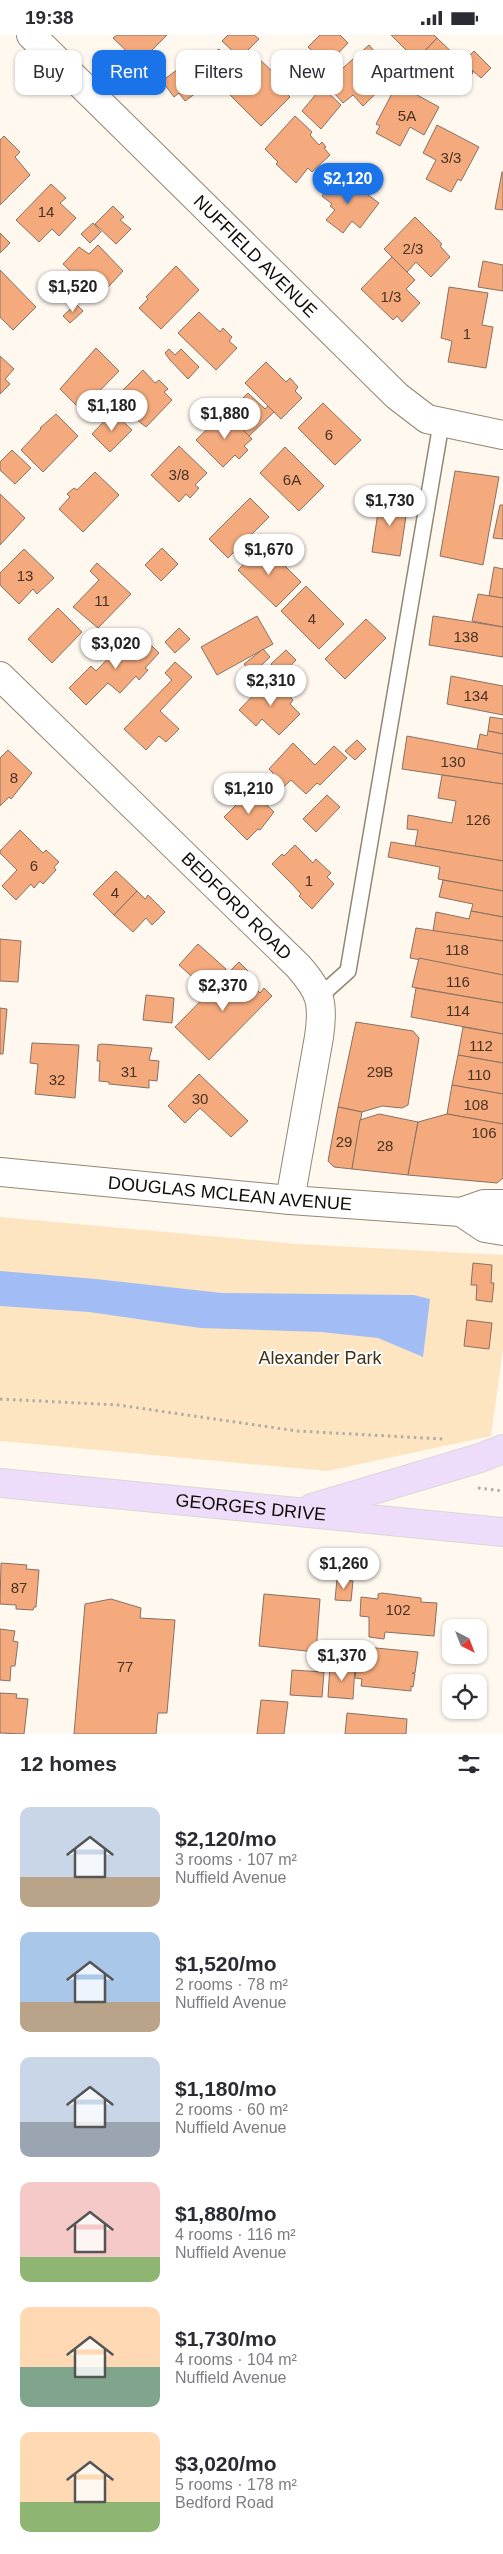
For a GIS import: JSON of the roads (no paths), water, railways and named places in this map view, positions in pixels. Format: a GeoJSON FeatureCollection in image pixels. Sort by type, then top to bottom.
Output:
{"type":"FeatureCollection","features":[{"type":"Feature","properties":{"kind":"main road"},"geometry":{"type":"LineString","coordinates":[[298,1512],[492,1454]]}},
{"type":"Feature","properties":{"kind":"main road","name":"GEORGES DRIVE"},"geometry":{"type":"LineString","coordinates":[[0,1483],[503,1532]]}},
{"type":"Feature","properties":{"kind":"street","name":"NUFFIELD AVENUE"},"geometry":{"type":"LineString","coordinates":[[31,35],[396,396],[427,419],[442,424],[503,435]]}},
{"type":"Feature","properties":{"kind":"street","name":"BEDFORD ROAD"},"geometry":{"type":"LineString","coordinates":[[0,676],[298,966],[311,981],[320,996]]}},
{"type":"Feature","properties":{"kind":"street"},"geometry":{"type":"LineString","coordinates":[[290,1200],[321,1021],[320,996]]}},
{"type":"Feature","properties":{"kind":"street","name":"DOUGLAS MCLEAN AVENUE"},"geometry":{"type":"LineString","coordinates":[[0,1172],[290,1200],[461,1212],[484,1204],[503,1204]]}},
{"type":"Feature","properties":{"kind":"street","name":"DOUGLAS MCLEAN AVENUE"},"geometry":{"type":"LineString","coordinates":[[461,1212],[485,1228],[503,1231]]}},
{"type":"Feature","properties":{"kind":"lane"},"geometry":{"type":"LineString","coordinates":[[320,996],[348,971],[442,424]]}},
{"type":"Feature","properties":{"kind":"water"},"geometry":{"type":"Polygon","coordinates":[[[0,1271],[96,1279],[222,1293],[414,1295],[430,1299],[423,1357],[378,1338],[321,1332],[200,1328],[89,1312],[0,1306],[0,1271]]]}},
{"type":"Feature","properties":{"kind":"park label","name":"Alexander Park"},"geometry":{"type":"Point","coordinates":[320,1358]}}]}
